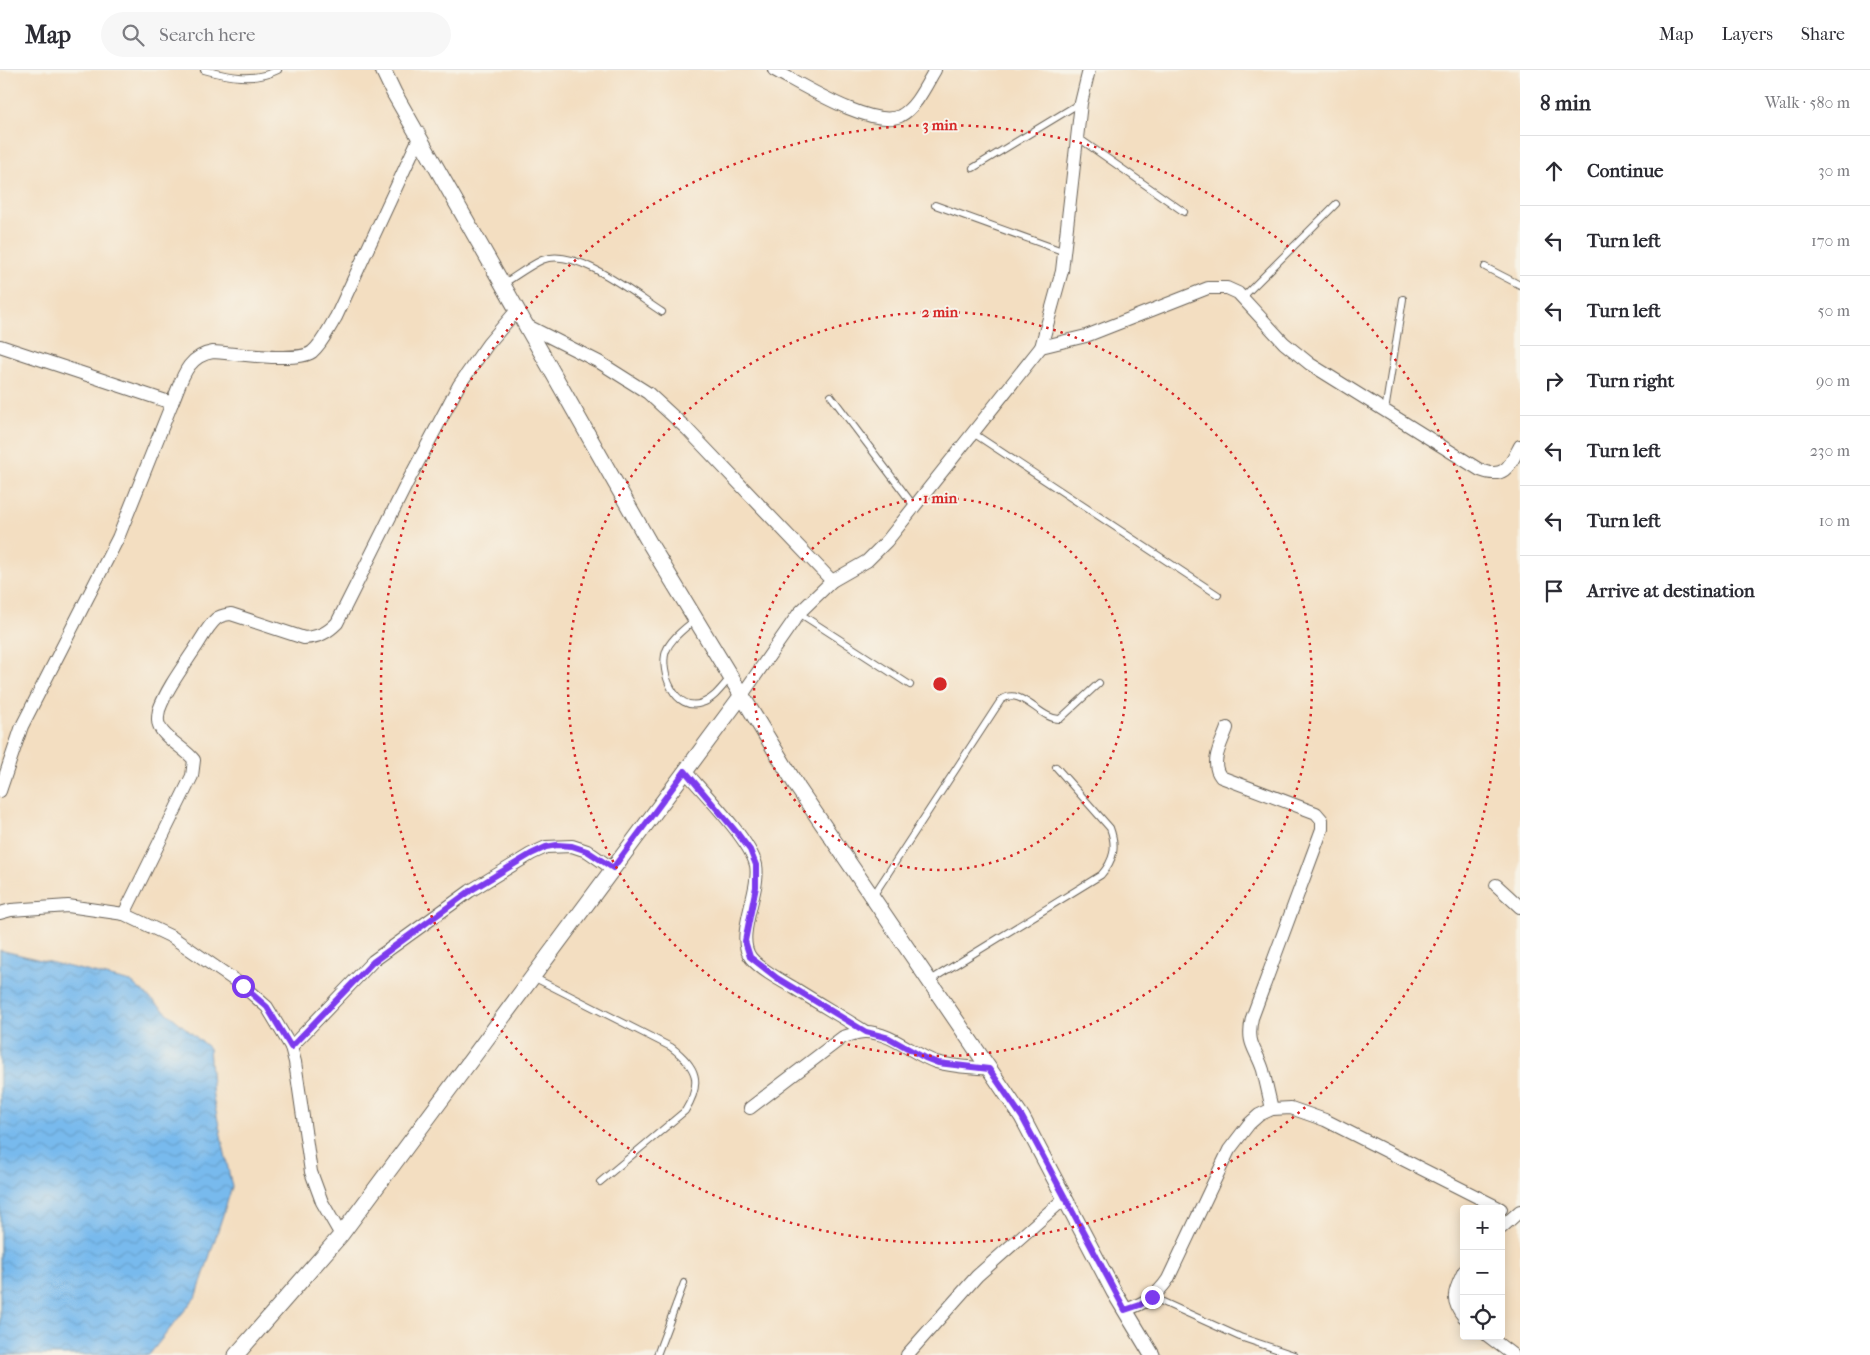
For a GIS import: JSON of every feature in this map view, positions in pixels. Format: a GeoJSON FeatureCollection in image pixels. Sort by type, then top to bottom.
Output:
{"type":"FeatureCollection","features":[{"type":"Feature","properties":{"kind":"street"},"geometry":{"type":"LineString","coordinates":[[383,70],[394,93],[645,536],[798,788],[1022,1117],[1125,1310],[1152,1355]]}},
{"type":"Feature","properties":{"kind":"street"},"geometry":{"type":"LineString","coordinates":[[774,70],[852,110],[885,118],[899,116],[912,106],[935,70]]}},
{"type":"Feature","properties":{"kind":"street"},"geometry":{"type":"LineString","coordinates":[[236,1355],[342,1235],[742,695],[800,613],[832,582],[866,561],[887,541],[1041,347],[1062,271],[1081,103],[1089,70]]}},
{"type":"Feature","properties":{"kind":"street"},"geometry":{"type":"LineString","coordinates":[[0,791],[22,726],[118,538],[172,403],[194,358],[213,352],[290,358],[304,356],[312,352],[336,317],[420,138]]}},
{"type":"Feature","properties":{"kind":"street"},"geometry":{"type":"LineString","coordinates":[[1041,347],[1086,336],[1208,288],[1228,288],[1242,298],[1284,343],[1310,364],[1480,470],[1495,474],[1507,469],[1520,446]]}},
{"type":"Feature","properties":{"kind":"street"},"geometry":{"type":"LineString","coordinates":[[124,914],[192,776],[194,760],[164,733],[157,719],[172,685],[203,637],[217,619],[223,615],[230,614],[304,638],[317,637],[328,632],[337,623],[407,483],[459,385],[488,344],[517,310]]}},
{"type":"Feature","properties":{"kind":"street"},"geometry":{"type":"LineString","coordinates":[[526,326],[599,362],[648,393],[688,429],[832,582]]}},
{"type":"Feature","properties":{"kind":"street"},"geometry":{"type":"LineString","coordinates":[[0,346],[172,403]]}},
{"type":"Feature","properties":{"kind":"street"},"geometry":{"type":"LineString","coordinates":[[1227,728],[1215,762],[1216,769],[1221,777],[1316,813],[1322,820],[1322,829],[1255,1009],[1250,1029],[1250,1039],[1262,1068],[1272,1109]]}},
{"type":"Feature","properties":{"kind":"street"},"geometry":{"type":"LineString","coordinates":[[685,771],[738,834],[750,850],[756,865],[756,887],[745,941],[750,957],[777,978],[866,1032],[889,1038],[938,1063],[989,1069]]}},
{"type":"Feature","properties":{"kind":"street"},"geometry":{"type":"LineString","coordinates":[[291,1047],[373,962],[470,891],[531,854],[546,847],[557,845],[572,846],[587,851],[613,868]]}},
{"type":"Feature","properties":{"kind":"street"},"geometry":{"type":"LineString","coordinates":[[1496,885],[1520,907]]}},
{"type":"Feature","properties":{"kind":"street"},"geometry":{"type":"LineString","coordinates":[[0,913],[11,910],[68,906],[124,914],[172,936],[243,986],[267,1007],[291,1047],[297,1072],[312,1172],[322,1202],[342,1235]]}},
{"type":"Feature","properties":{"kind":"street"},"geometry":{"type":"LineString","coordinates":[[750,1108],[843,1037],[866,1032]]}},
{"type":"Feature","properties":{"kind":"street"},"geometry":{"type":"LineString","coordinates":[[1125,1310],[1140,1305],[1162,1289],[1229,1150],[1249,1124],[1259,1115],[1272,1109],[1291,1108],[1325,1120],[1493,1205]]}},
{"type":"Feature","properties":{"kind":"street"},"geometry":{"type":"LineString","coordinates":[[907,1355],[977,1276],[1065,1198]]}},
{"type":"Feature","properties":{"kind":"street"},"geometry":{"type":"LineString","coordinates":[[1505,1210],[1518,1214]]}},
{"type":"Feature","properties":{"kind":"street"},"geometry":{"type":"LineString","coordinates":[[1505,1225],[1518,1214]]}},
{"type":"Feature","properties":{"kind":"street"},"geometry":{"type":"LineString","coordinates":[[1460,1279],[1455,1288],[1454,1300],[1460,1312]]}},
{"type":"Feature","properties":{"kind":"street"},"geometry":{"type":"LineString","coordinates":[[1493,1340],[1513,1355]]}},
{"type":"Feature","properties":{"kind":"lane"},"geometry":{"type":"LineString","coordinates":[[204,70],[221,75],[244,78],[260,77],[278,70]]}},
{"type":"Feature","properties":{"kind":"lane"},"geometry":{"type":"LineString","coordinates":[[973,168],[1081,103]]}},
{"type":"Feature","properties":{"kind":"lane"},"geometry":{"type":"LineString","coordinates":[[1077,136],[1184,212]]}},
{"type":"Feature","properties":{"kind":"lane"},"geometry":{"type":"LineString","coordinates":[[1242,298],[1336,204]]}},
{"type":"Feature","properties":{"kind":"lane"},"geometry":{"type":"LineString","coordinates":[[935,205],[1065,252]]}},
{"type":"Feature","properties":{"kind":"lane"},"geometry":{"type":"LineString","coordinates":[[502,284],[543,260],[555,257],[566,258],[594,268],[662,312]]}},
{"type":"Feature","properties":{"kind":"lane"},"geometry":{"type":"LineString","coordinates":[[1485,267],[1520,284]]}},
{"type":"Feature","properties":{"kind":"lane"},"geometry":{"type":"LineString","coordinates":[[1384,411],[1403,299]]}},
{"type":"Feature","properties":{"kind":"lane"},"geometry":{"type":"LineString","coordinates":[[831,396],[914,506]]}},
{"type":"Feature","properties":{"kind":"lane"},"geometry":{"type":"LineString","coordinates":[[973,433],[1218,595]]}},
{"type":"Feature","properties":{"kind":"lane"},"geometry":{"type":"LineString","coordinates":[[800,613],[910,685]]}},
{"type":"Feature","properties":{"kind":"lane"},"geometry":{"type":"LineString","coordinates":[[696,619],[671,642],[664,659],[666,676],[678,698],[691,705],[701,704],[712,698],[731,677]]}},
{"type":"Feature","properties":{"kind":"lane"},"geometry":{"type":"LineString","coordinates":[[872,897],[1002,700],[1006,697],[1014,696],[1021,698],[1051,718],[1060,719],[1099,683]]}},
{"type":"Feature","properties":{"kind":"lane"},"geometry":{"type":"LineString","coordinates":[[929,981],[1101,875],[1110,865],[1114,853],[1114,839],[1110,828],[1056,767]]}},
{"type":"Feature","properties":{"kind":"lane"},"geometry":{"type":"LineString","coordinates":[[533,977],[671,1047],[684,1057],[693,1069],[695,1086],[692,1100],[685,1111],[600,1182]]}},
{"type":"Feature","properties":{"kind":"lane"},"geometry":{"type":"LineString","coordinates":[[657,1355],[684,1283]]}},
{"type":"Feature","properties":{"kind":"lane"},"geometry":{"type":"LineString","coordinates":[[1152,1297],[1240,1337],[1294,1355]]}},
{"type":"Feature","properties":{"kind":"water"},"geometry":{"type":"Polygon","coordinates":[[[0,950],[131,982],[209,1048],[213,1097],[232,1187],[197,1295],[149,1355],[0,1355],[0,950]]]}},
{"type":"Feature","properties":{"kind":"route"},"geometry":{"type":"LineString","coordinates":[[243,986],[267,1007],[291,1047],[373,962],[470,891],[531,854],[546,847],[557,845],[572,846],[587,851],[613,868],[685,771],[738,834],[750,850],[756,865],[756,887],[745,941],[750,957],[777,978],[866,1032],[889,1038],[938,1063],[989,1069],[1022,1117],[1125,1310],[1140,1305],[1152,1297]]}}]}
